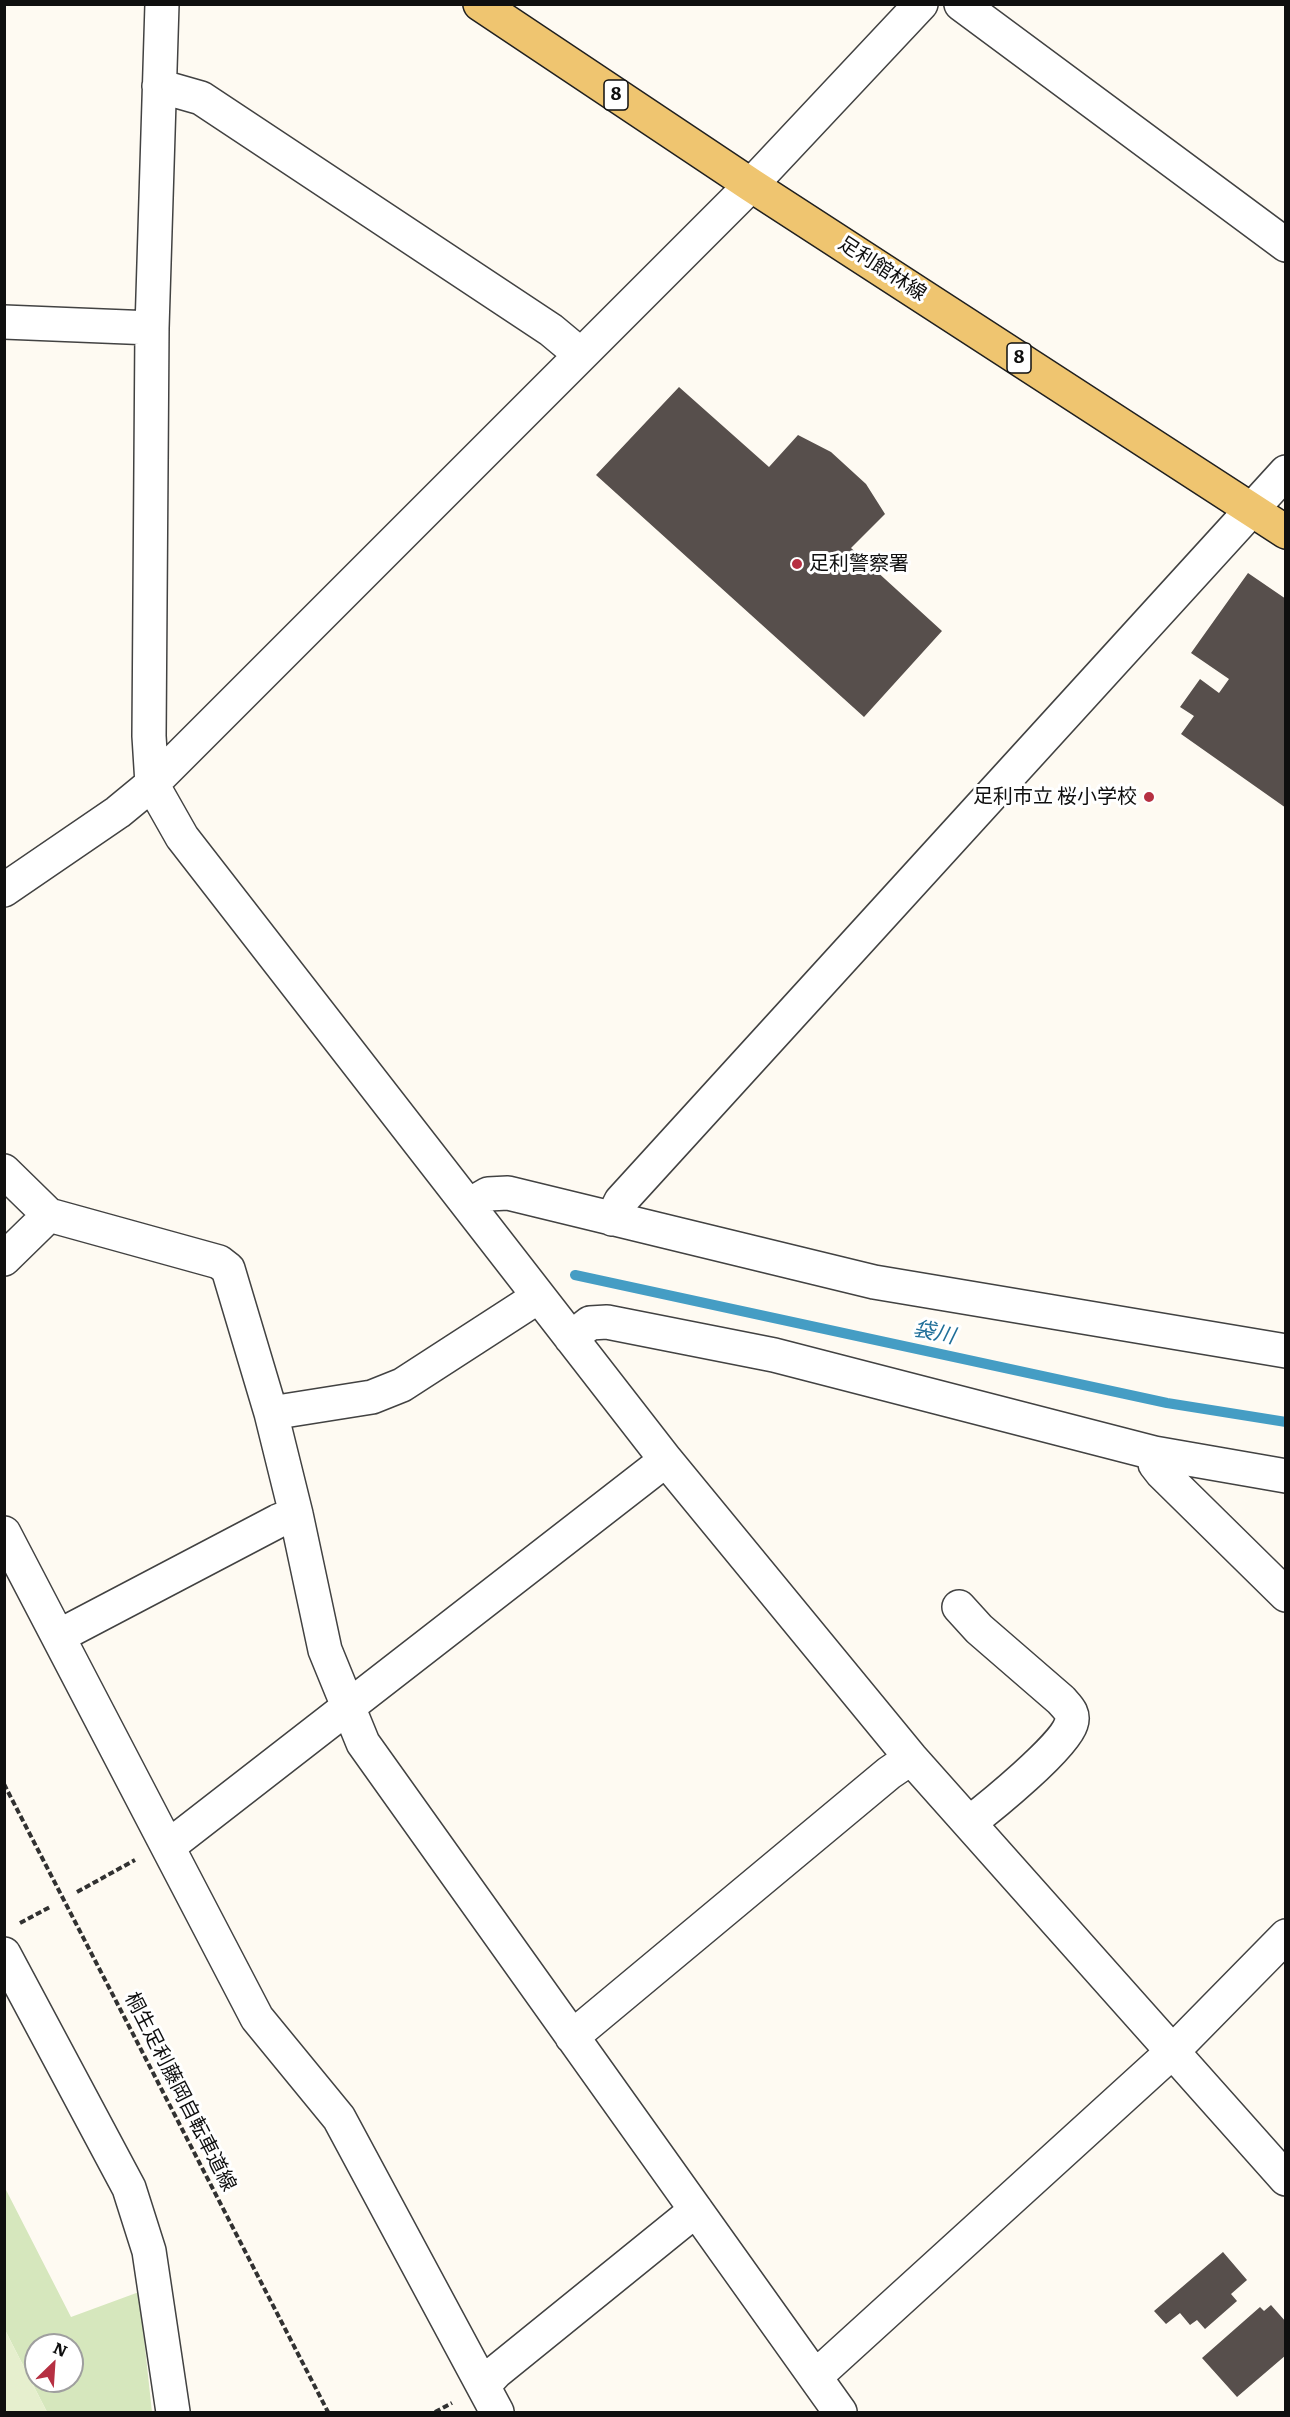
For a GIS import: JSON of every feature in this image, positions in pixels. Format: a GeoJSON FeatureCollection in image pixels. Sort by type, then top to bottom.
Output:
{"type":"FeatureCollection","features":[{"type":"Feature","properties":{"kind":"main road","name":"足利館林線"},"geometry":{"type":"LineString","coordinates":[[480,4],[751,185],[1286,531]]}},
{"type":"Feature","properties":{"kind":"street"},"geometry":{"type":"LineString","coordinates":[[162,4],[152,328],[148,678],[152,784],[182,837],[666,1460],[911,1758],[1171,2053],[1286,2179]]}},
{"type":"Feature","properties":{"kind":"street"},"geometry":{"type":"LineString","coordinates":[[4,890],[118,812],[152,784],[751,185],[921,4]]}},
{"type":"Feature","properties":{"kind":"street"},"geometry":{"type":"LineString","coordinates":[[961,4],[1286,245]]}},
{"type":"Feature","properties":{"kind":"street"},"geometry":{"type":"LineString","coordinates":[[159,86],[201,99],[551,330],[582,355]]}},
{"type":"Feature","properties":{"kind":"street"},"geometry":{"type":"LineString","coordinates":[[4,322],[152,328]]}},
{"type":"Feature","properties":{"kind":"street"},"geometry":{"type":"LineString","coordinates":[[612,1219],[621,1201],[1250,508],[1286,472]]}},
{"type":"Feature","properties":{"kind":"street"},"geometry":{"type":"LineString","coordinates":[[4,1171],[49,1215],[219,1262],[228,1269],[271,1413],[296,1514],[325,1650],[363,1743],[840,2412]]}},
{"type":"Feature","properties":{"kind":"street"},"geometry":{"type":"LineString","coordinates":[[469,1205],[488,1194],[508,1193],[874,1282],[1286,1351]]}},
{"type":"Feature","properties":{"kind":"street"},"geometry":{"type":"LineString","coordinates":[[4,1259],[49,1215]]}},
{"type":"Feature","properties":{"kind":"street"},"geometry":{"type":"LineString","coordinates":[[271,1413],[372,1397],[402,1385],[538,1297]]}},
{"type":"Feature","properties":{"kind":"street"},"geometry":{"type":"LineString","coordinates":[[571,1338],[590,1323],[608,1322],[641,1328],[774,1355],[1154,1453],[1286,1476]]}},
{"type":"Feature","properties":{"kind":"street"},"geometry":{"type":"LineString","coordinates":[[1154,1453],[1155,1464],[1162,1473],[1286,1595]]}},
{"type":"Feature","properties":{"kind":"street"},"geometry":{"type":"LineString","coordinates":[[169,1846],[666,1460]]}},
{"type":"Feature","properties":{"kind":"street"},"geometry":{"type":"LineString","coordinates":[[59,1636],[278,1521],[296,1514]]}},
{"type":"Feature","properties":{"kind":"street"},"geometry":{"type":"LineString","coordinates":[[4,1533],[257,2018],[339,2118],[490,2399]]}},
{"type":"Feature","properties":{"kind":"street"},"geometry":{"type":"LineString","coordinates":[[959,1607],[979,1629],[1071,1710],[1072,1723],[1064,1737],[1006,1795],[969,1823]]}},
{"type":"Feature","properties":{"kind":"street"},"geometry":{"type":"LineString","coordinates":[[572,2037],[889,1773],[911,1758]]}},
{"type":"Feature","properties":{"kind":"street"},"geometry":{"type":"LineString","coordinates":[[815,2377],[1171,2053],[1286,1936]]}},
{"type":"Feature","properties":{"kind":"street"},"geometry":{"type":"LineString","coordinates":[[9,1940],[132,2198],[149,2251],[173,2412]]}},
{"type":"Feature","properties":{"kind":"street"},"geometry":{"type":"LineString","coordinates":[[490,2399],[496,2372],[696,2210]]}},
{"type":"Feature","properties":{"kind":"path","name":"桐生足利藤岡自転車道線"},"geometry":{"type":"LineString","coordinates":[[4,1784],[328,2412]]}},
{"type":"Feature","properties":{"kind":"path"},"geometry":{"type":"LineString","coordinates":[[77,1892],[121,1868]]}},
{"type":"Feature","properties":{"kind":"path"},"geometry":{"type":"LineString","coordinates":[[9,1940],[50,1907]]}},
{"type":"Feature","properties":{"kind":"path"},"geometry":{"type":"LineString","coordinates":[[435,2412],[449,2405]]}},
{"type":"Feature","properties":{"kind":"green space"},"geometry":{"type":"Polygon","coordinates":[[[4,2186],[71,2317],[139,2292],[152,2412],[47,2412],[37,2393],[84,2393],[84,2333],[24,2333],[24,2367],[5,2330],[4,2186]]]}},
{"type":"Feature","properties":{"kind":"green space"},"geometry":{"type":"Polygon","coordinates":[[[5,2330],[24,2367],[24,2393],[37,2393],[47,2412],[5,2412],[5,2330]]]}},
{"type":"Feature","properties":{"kind":"building"},"geometry":{"type":"Polygon","coordinates":[[[679,387],[769,467],[798,435],[831,452],[866,484],[885,514],[851,548],[942,631],[864,717],[596,475],[679,387]]]}},
{"type":"Feature","properties":{"kind":"building"},"geometry":{"type":"Polygon","coordinates":[[[1248,573],[1286,599],[1286,808],[1181,734],[1194,716],[1180,707],[1200,679],[1219,693],[1229,679],[1191,653],[1248,573]]]}},
{"type":"Feature","properties":{"kind":"building"},"geometry":{"type":"Polygon","coordinates":[[[1223,2252],[1247,2280],[1231,2294],[1237,2301],[1205,2329],[1197,2320],[1190,2325],[1180,2313],[1166,2324],[1154,2311],[1223,2252]]]}},
{"type":"Feature","properties":{"kind":"building"},"geometry":{"type":"Polygon","coordinates":[[[1271,2305],[1286,2322],[1286,2355],[1237,2397],[1202,2358],[1260,2307],[1264,2311],[1271,2305]]]}},
{"type":"Feature","properties":{"kind":"waterway","name":"袋川"},"geometry":{"type":"LineString","coordinates":[[575,1275],[1167,1403],[1286,1422]]}},
{"type":"Feature","properties":{"kind":"place","name":"足利警察署"},"geometry":{"type":"Point","coordinates":[797,564]}},
{"type":"Feature","properties":{"kind":"place","name":"足利市立 桜小学校"},"geometry":{"type":"Point","coordinates":[1149,797]}}]}
